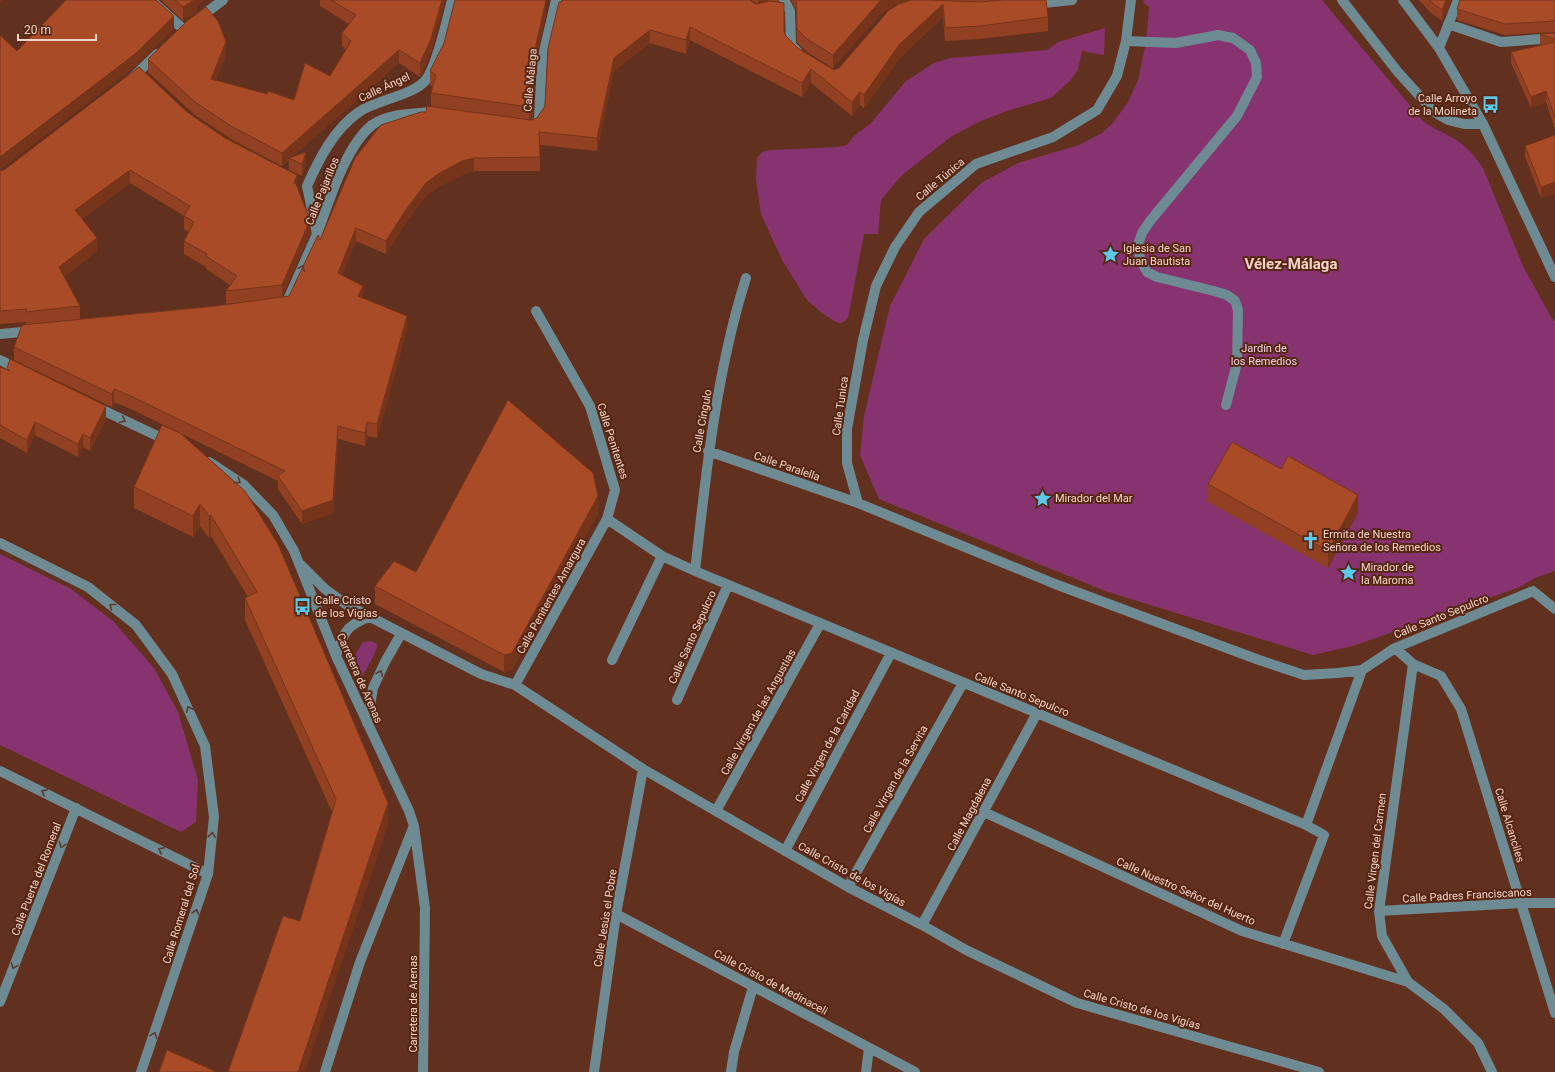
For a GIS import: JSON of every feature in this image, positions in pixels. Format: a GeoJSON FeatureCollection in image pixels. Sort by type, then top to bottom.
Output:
{"type":"FeatureCollection","features":[{"type":"Feature","properties":{"kind":"street"},"geometry":{"type":"LineString","coordinates":[[150,0],[180,32],[223,0]]}},
{"type":"Feature","properties":{"kind":"street","name":"Calle Ángel"},"geometry":{"type":"LineString","coordinates":[[304,184],[319,158],[334,137],[359,112],[409,91],[425,81],[436,58],[452,0]]}},
{"type":"Feature","properties":{"kind":"street","name":"Calle Málaga"},"geometry":{"type":"LineString","coordinates":[[525,126],[532,127],[539,119],[542,60],[556,0]]}},
{"type":"Feature","properties":{"kind":"street"},"geometry":{"type":"LineString","coordinates":[[784,0],[790,11],[791,45],[803,57]]}},
{"type":"Feature","properties":{"kind":"street"},"geometry":{"type":"LineString","coordinates":[[1028,3],[1072,0]]}},
{"type":"Feature","properties":{"kind":"street","name":"Calle Túnica"},"geometry":{"type":"LineString","coordinates":[[859,359],[876,286],[895,247],[919,212],[976,164],[1053,137],[1097,110],[1117,76],[1126,41],[1131,0]]}},
{"type":"Feature","properties":{"kind":"street"},"geometry":{"type":"LineString","coordinates":[[1342,0],[1397,71],[1434,112],[1448,120],[1464,124],[1483,124]]}},
{"type":"Feature","properties":{"kind":"street"},"geometry":{"type":"LineString","coordinates":[[1403,0],[1439,48],[1483,124],[1555,277]]}},
{"type":"Feature","properties":{"kind":"street"},"geometry":{"type":"LineString","coordinates":[[1439,48],[1458,0]]}},
{"type":"Feature","properties":{"kind":"street"},"geometry":{"type":"LineString","coordinates":[[777,9],[790,11]]}},
{"type":"Feature","properties":{"kind":"street"},"geometry":{"type":"LineString","coordinates":[[1448,24],[1501,42],[1555,38]]}},
{"type":"Feature","properties":{"kind":"street"},"geometry":{"type":"LineString","coordinates":[[1126,41],[1176,42],[1218,35],[1233,38],[1250,50],[1256,63],[1257,77],[1237,116],[1150,221],[1142,233],[1138,245],[1140,259],[1147,272],[1157,277],[1227,295],[1235,301],[1238,310],[1237,363],[1226,405]]}},
{"type":"Feature","properties":{"kind":"street"},"geometry":{"type":"LineString","coordinates":[[121,86],[142,75],[167,45]]}},
{"type":"Feature","properties":{"kind":"street","name":"Calle Pajarillos"},"geometry":{"type":"LineString","coordinates":[[271,306],[286,304],[317,234],[340,174],[358,140],[373,125],[398,115],[430,112],[437,113]]}},
{"type":"Feature","properties":{"kind":"street","name":"Calle Pajarillos"},"geometry":{"type":"LineString","coordinates":[[304,184],[317,234]]}},
{"type":"Feature","properties":{"kind":"street","name":"Calle Cíngulo"},"geometry":{"type":"LineString","coordinates":[[695,571],[708,451],[734,316],[746,278]]}},
{"type":"Feature","properties":{"kind":"street","name":"Calle Penitentes"},"geometry":{"type":"LineString","coordinates":[[536,311],[590,406],[615,490],[608,519]]}},
{"type":"Feature","properties":{"kind":"street"},"geometry":{"type":"LineString","coordinates":[[0,334],[40,330]]}},
{"type":"Feature","properties":{"kind":"street","name":"Calle Tunica"},"geometry":{"type":"LineString","coordinates":[[858,503],[847,463],[847,429],[859,359]]}},
{"type":"Feature","properties":{"kind":"street"},"geometry":{"type":"LineString","coordinates":[[0,360],[29,374]]}},
{"type":"Feature","properties":{"kind":"street"},"geometry":{"type":"LineString","coordinates":[[86,402],[177,446]]}},
{"type":"Feature","properties":{"kind":"street","name":"Calle Paralella"},"geometry":{"type":"LineString","coordinates":[[708,451],[858,503]]}},
{"type":"Feature","properties":{"kind":"street","name":"Carretera de Arenas"},"geometry":{"type":"LineString","coordinates":[[203,459],[244,485],[273,515],[301,565],[336,656],[409,811],[414,826],[424,908],[423,1072]]}},
{"type":"Feature","properties":{"kind":"street","name":"Calle Santo Sepulcro"},"geometry":{"type":"LineString","coordinates":[[858,503],[1055,584],[1259,660],[1304,675],[1338,674],[1362,670],[1395,648],[1534,591],[1555,609]]}},
{"type":"Feature","properties":{"kind":"street","name":"Calle Santo Sepulcro"},"geometry":{"type":"LineString","coordinates":[[608,519],[662,556],[695,571],[891,654],[1306,824],[1324,835],[1283,944]]}},
{"type":"Feature","properties":{"kind":"street","name":"Calle Penitentes Amargura"},"geometry":{"type":"LineString","coordinates":[[515,685],[608,519]]}},
{"type":"Feature","properties":{"kind":"street","name":"Calle Romeral del Sol"},"geometry":{"type":"LineString","coordinates":[[0,543],[88,587],[136,625],[172,674],[205,746],[214,817],[208,874],[141,1072]]}},
{"type":"Feature","properties":{"kind":"street"},"geometry":{"type":"LineString","coordinates":[[612,660],[662,556]]}},
{"type":"Feature","properties":{"kind":"street","name":"Calle Cristo de los Vigías"},"geometry":{"type":"LineString","coordinates":[[301,565],[325,589],[369,617],[481,674],[515,685],[643,769],[848,887],[922,925],[966,950],[1077,1003],[1319,1072]]}},
{"type":"Feature","properties":{"kind":"street","name":"Calle Santo Sepulcro"},"geometry":{"type":"LineString","coordinates":[[677,700],[728,585]]}},
{"type":"Feature","properties":{"kind":"street"},"geometry":{"type":"LineString","coordinates":[[336,656],[342,636],[355,622],[369,617]]}},
{"type":"Feature","properties":{"kind":"street","name":"Calle Virgen de las Angustias"},"geometry":{"type":"LineString","coordinates":[[716,811],[820,624]]}},
{"type":"Feature","properties":{"kind":"street"},"geometry":{"type":"LineString","coordinates":[[367,724],[373,688],[385,662],[401,634]]}},
{"type":"Feature","properties":{"kind":"street"},"geometry":{"type":"LineString","coordinates":[[1395,648],[1413,664]]}},
{"type":"Feature","properties":{"kind":"street","name":"Calle Virgen de la Caridad"},"geometry":{"type":"LineString","coordinates":[[785,851],[891,654]]}},
{"type":"Feature","properties":{"kind":"street","name":"Calle Alcanciles"},"geometry":{"type":"LineString","coordinates":[[1413,664],[1440,676],[1461,709],[1555,1013]]}},
{"type":"Feature","properties":{"kind":"street","name":"Calle Virgen del Carmen"},"geometry":{"type":"LineString","coordinates":[[1413,664],[1379,911],[1382,936],[1408,982],[1444,1009],[1478,1043],[1492,1072]]}},
{"type":"Feature","properties":{"kind":"street"},"geometry":{"type":"LineString","coordinates":[[1306,824],[1362,670]]}},
{"type":"Feature","properties":{"kind":"street","name":"Calle Virgen de la Servita"},"geometry":{"type":"LineString","coordinates":[[848,887],[962,682]]}},
{"type":"Feature","properties":{"kind":"street","name":"Calle Magdalena"},"geometry":{"type":"LineString","coordinates":[[922,925],[1037,713]]}},
{"type":"Feature","properties":{"kind":"street","name":"Calle Jesús el Pobre"},"geometry":{"type":"LineString","coordinates":[[594,1072],[616,914],[643,769]]}},
{"type":"Feature","properties":{"kind":"street"},"geometry":{"type":"LineString","coordinates":[[0,770],[208,874]]}},
{"type":"Feature","properties":{"kind":"street","name":"Calle Puerta del Romeral"},"geometry":{"type":"LineString","coordinates":[[0,1002],[76,808]]}},
{"type":"Feature","properties":{"kind":"street","name":"Calle Nuestro Señor del Huerto"},"geometry":{"type":"LineString","coordinates":[[984,812],[1242,931],[1408,982]]}},
{"type":"Feature","properties":{"kind":"street"},"geometry":{"type":"LineString","coordinates":[[325,1072],[360,962],[414,826]]}},
{"type":"Feature","properties":{"kind":"street","name":"Calle Padres Franciscanos"},"geometry":{"type":"LineString","coordinates":[[1379,911],[1521,903],[1555,903]]}},
{"type":"Feature","properties":{"kind":"street","name":"Calle Cristo de Medinaceli"},"geometry":{"type":"LineString","coordinates":[[616,914],[915,1072]]}},
{"type":"Feature","properties":{"kind":"street"},"geometry":{"type":"LineString","coordinates":[[731,1072],[734,1052],[753,986]]}},
{"type":"Feature","properties":{"kind":"street"},"geometry":{"type":"LineString","coordinates":[[866,1072],[869,1048]]}},
{"type":"Feature","properties":{"kind":"green space","name":"Jardín de los Remedios"},"geometry":{"type":"Polygon","coordinates":[[[1144,0],[1322,0],[1423,121],[1461,143],[1480,163],[1523,266],[1551,317],[1555,321],[1555,571],[1535,578],[1520,587],[1353,646],[1313,655],[1108,592],[879,499],[860,455],[864,416],[890,306],[924,239],[981,183],[1018,163],[1079,145],[1102,133],[1113,123],[1128,102],[1138,80],[1146,42],[1149,7],[1143,2],[1144,0]]]}},
{"type":"Feature","properties":{"kind":"green space"},"geometry":{"type":"Polygon","coordinates":[[[1105,28],[1104,55],[1082,51],[1078,70],[1070,81],[1051,98],[1007,111],[981,121],[952,136],[902,175],[881,200],[878,234],[864,234],[848,318],[842,323],[838,323],[823,314],[807,300],[782,260],[761,214],[756,180],[757,158],[762,152],[771,150],[838,147],[847,145],[854,136],[871,123],[906,81],[934,63],[950,58],[1047,50],[1058,42],[1105,28]]]}},
{"type":"Feature","properties":{"kind":"green space"},"geometry":{"type":"Polygon","coordinates":[[[0,554],[71,589],[113,621],[154,668],[178,712],[198,780],[196,822],[181,832],[0,745],[0,554]]]}},
{"type":"Feature","properties":{"kind":"green space"},"geometry":{"type":"Polygon","coordinates":[[[371,641],[377,644],[377,648],[361,679],[358,679],[356,653],[363,642],[371,641]]]}},
{"type":"Feature","properties":{"kind":"building"},"geometry":{"type":"Polygon","coordinates":[[[66,0],[156,0],[174,16],[135,54],[0,157],[0,35],[17,51],[66,0]]]}},
{"type":"Feature","properties":{"kind":"building"},"geometry":{"type":"Polygon","coordinates":[[[175,0],[194,0],[183,7],[175,0]]]}},
{"type":"Feature","properties":{"kind":"building"},"geometry":{"type":"Polygon","coordinates":[[[331,0],[442,0],[431,39],[420,63],[399,50],[282,153],[231,126],[195,102],[148,59],[187,21],[206,7],[218,21],[226,42],[211,79],[267,94],[268,91],[294,100],[305,63],[330,76],[351,41],[342,33],[356,15],[331,0]]]}},
{"type":"Feature","properties":{"kind":"building"},"geometry":{"type":"Polygon","coordinates":[[[455,0],[546,0],[536,45],[533,103],[529,107],[431,93],[436,75],[430,71],[444,43],[455,0]]]}},
{"type":"Feature","properties":{"kind":"building"},"geometry":{"type":"Polygon","coordinates":[[[562,0],[749,0],[756,4],[770,1],[784,3],[784,32],[786,36],[799,49],[834,70],[839,68],[889,10],[899,4],[912,0],[980,2],[1003,0],[1046,0],[1048,17],[980,26],[945,28],[943,4],[899,45],[864,95],[860,92],[852,102],[811,69],[802,83],[690,27],[686,40],[650,30],[614,58],[597,138],[539,132],[540,157],[474,158],[462,161],[438,174],[426,183],[405,211],[386,241],[356,228],[338,273],[363,286],[358,296],[407,316],[377,424],[367,422],[365,433],[338,426],[333,500],[302,511],[278,476],[285,471],[133,397],[114,389],[112,394],[14,347],[22,325],[216,306],[289,296],[318,235],[320,240],[355,158],[381,125],[421,112],[426,112],[427,106],[531,120],[537,118],[545,106],[548,48],[559,2],[562,0]]]}},
{"type":"Feature","properties":{"kind":"building"},"geometry":{"type":"Polygon","coordinates":[[[796,0],[881,0],[833,55],[807,39],[797,29],[796,0]]]}},
{"type":"Feature","properties":{"kind":"building"},"geometry":{"type":"Polygon","coordinates":[[[1429,0],[1446,0],[1442,10],[1429,0]]]}},
{"type":"Feature","properties":{"kind":"building"},"geometry":{"type":"Polygon","coordinates":[[[1460,0],[1555,0],[1555,21],[1505,24],[1457,9],[1460,0]]]}},
{"type":"Feature","properties":{"kind":"building"},"geometry":{"type":"Polygon","coordinates":[[[1555,33],[1555,39],[1540,34],[1555,33]]]}},
{"type":"Feature","properties":{"kind":"building"},"geometry":{"type":"Polygon","coordinates":[[[1555,42],[1555,118],[1546,91],[1531,97],[1511,52],[1555,42]]]}},
{"type":"Feature","properties":{"kind":"building"},"geometry":{"type":"Polygon","coordinates":[[[139,67],[187,112],[225,138],[297,175],[294,183],[296,184],[310,220],[282,285],[226,291],[237,276],[206,256],[207,254],[184,241],[194,222],[184,216],[190,206],[130,170],[75,210],[97,238],[59,267],[80,306],[26,312],[27,309],[0,311],[0,171],[4,170],[139,67]]]}},
{"type":"Feature","properties":{"kind":"building"},"geometry":{"type":"Polygon","coordinates":[[[1555,135],[1555,182],[1541,187],[1525,146],[1555,135]]]}},
{"type":"Feature","properties":{"kind":"building"},"geometry":{"type":"Polygon","coordinates":[[[306,152],[302,164],[289,158],[306,152]]]}},
{"type":"Feature","properties":{"kind":"building"},"geometry":{"type":"Polygon","coordinates":[[[10,359],[106,406],[90,438],[83,434],[78,444],[35,422],[27,440],[0,425],[0,367],[10,371],[7,368],[10,359]]]}},
{"type":"Feature","properties":{"kind":"building"},"geometry":{"type":"Polygon","coordinates":[[[508,400],[593,473],[598,496],[512,653],[504,655],[375,586],[394,561],[416,572],[508,400]]]}},
{"type":"Feature","properties":{"kind":"building"},"geometry":{"type":"Polygon","coordinates":[[[162,425],[180,433],[245,491],[278,544],[388,803],[298,1072],[228,1072],[283,916],[300,921],[336,799],[245,598],[257,592],[211,515],[209,516],[200,504],[193,516],[134,487],[162,425]]]}},
{"type":"Feature","properties":{"kind":"building","name":"Ermita de Nuestra Señora de los Remedios"},"geometry":{"type":"Polygon","coordinates":[[[1232,442],[1281,469],[1288,456],[1358,495],[1328,551],[1208,484],[1232,442]]]}},
{"type":"Feature","properties":{"kind":"building"},"geometry":{"type":"Polygon","coordinates":[[[167,1050],[217,1072],[159,1072],[167,1050]]]}},
{"type":"Feature","properties":{"kind":"place","name":"Calle Arroyo de la Molineta"},"geometry":{"type":"Point","coordinates":[1490,104]}},
{"type":"Feature","properties":{"kind":"place","name":"Iglesia de San Juan Bautista"},"geometry":{"type":"Point","coordinates":[1110,254]}},
{"type":"Feature","properties":{"kind":"place","name":"Mirador del Mar"},"geometry":{"type":"Point","coordinates":[1042,498]}},
{"type":"Feature","properties":{"kind":"place","name":"Ermita de Nuestra Señora de los Remedios"},"geometry":{"type":"Point","coordinates":[1310,540]}},
{"type":"Feature","properties":{"kind":"place","name":"Mirador de la Maroma"},"geometry":{"type":"Point","coordinates":[1348,573]}},
{"type":"Feature","properties":{"kind":"place","name":"Calle Cristo de los Vigías"},"geometry":{"type":"Point","coordinates":[302,606]}},
{"type":"Feature","properties":{"kind":"district","name":"Vélez-Málaga"},"geometry":{"type":"Point","coordinates":[1291,264]}}]}
